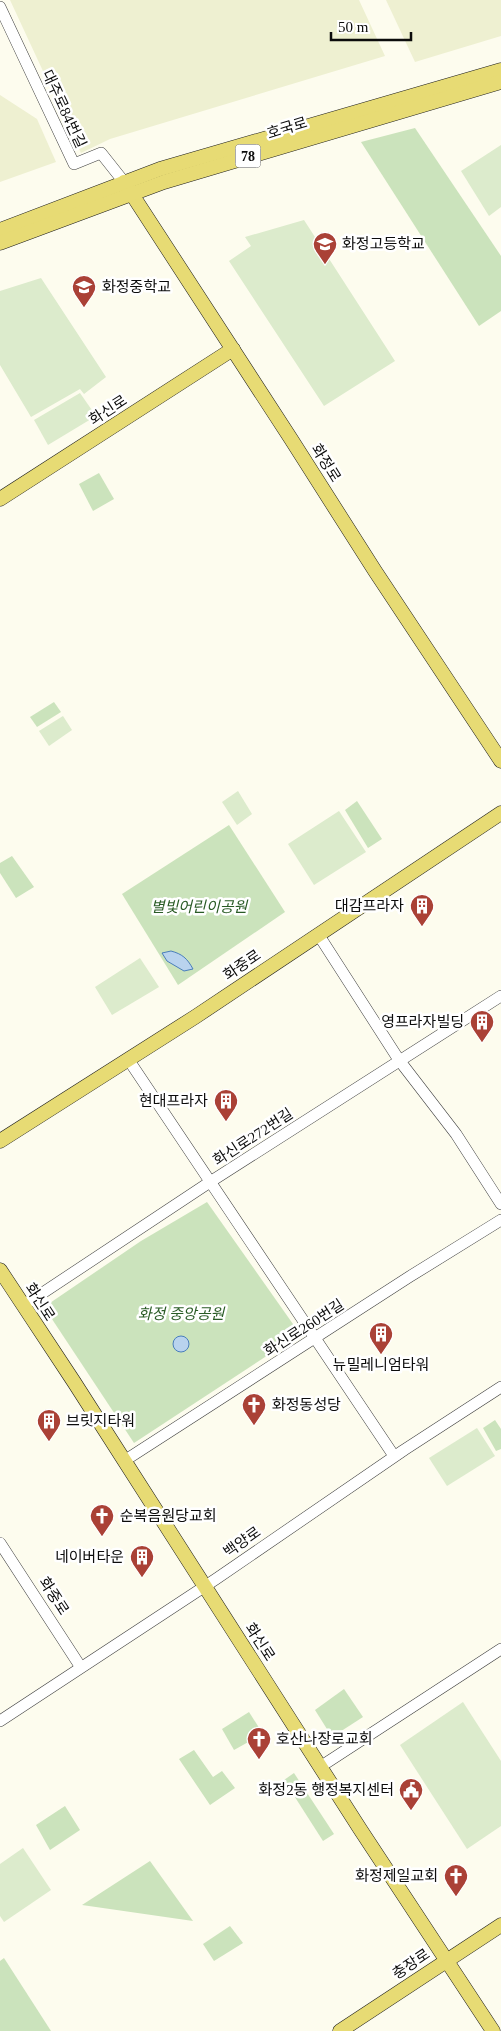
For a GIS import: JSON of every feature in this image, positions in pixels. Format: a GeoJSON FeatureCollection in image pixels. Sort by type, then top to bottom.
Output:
{"type":"FeatureCollection","features":[{"type":"Feature","properties":{"kind":"main road","name":"호국로"},"geometry":{"type":"LineString","coordinates":[[0,230],[160,169],[501,70]]}},
{"type":"Feature","properties":{"kind":"main road","name":"호국로"},"geometry":{"type":"LineString","coordinates":[[0,243],[164,182],[501,82]]}},
{"type":"Feature","properties":{"kind":"main road","name":"화정로"},"geometry":{"type":"LineString","coordinates":[[124,182],[375,571],[501,761]]}},
{"type":"Feature","properties":{"kind":"main road","name":"화신로"},"geometry":{"type":"LineString","coordinates":[[0,499],[233,350]]}},
{"type":"Feature","properties":{"kind":"main road","name":"화중로"},"geometry":{"type":"LineString","coordinates":[[0,1141],[195,1017],[501,813]]}},
{"type":"Feature","properties":{"kind":"main road","name":"화신로"},"geometry":{"type":"LineString","coordinates":[[0,1270],[320,1767],[493,2031]]}},
{"type":"Feature","properties":{"kind":"main road","name":"충장로"},"geometry":{"type":"LineString","coordinates":[[340,2031],[501,1924]]}},
{"type":"Feature","properties":{"kind":"street","name":"대주로84번길"},"geometry":{"type":"LineString","coordinates":[[0,7],[74,164],[101,153],[124,182]]}},
{"type":"Feature","properties":{"kind":"street"},"geometry":{"type":"LineString","coordinates":[[318,934],[400,1060],[456,1134],[501,1204]]}},
{"type":"Feature","properties":{"kind":"street","name":"화신로272번길"},"geometry":{"type":"LineString","coordinates":[[23,1306],[210,1182],[501,996]]}},
{"type":"Feature","properties":{"kind":"street"},"geometry":{"type":"LineString","coordinates":[[128,1059],[394,1456]]}},
{"type":"Feature","properties":{"kind":"street","name":"화신로260번길"},"geometry":{"type":"LineString","coordinates":[[124,1461],[501,1220]]}},
{"type":"Feature","properties":{"kind":"street","name":"백양로"},"geometry":{"type":"LineString","coordinates":[[0,1721],[80,1666],[205,1586],[394,1456],[501,1387]]}},
{"type":"Feature","properties":{"kind":"street","name":"화중로"},"geometry":{"type":"LineString","coordinates":[[0,1543],[80,1666]]}},
{"type":"Feature","properties":{"kind":"street"},"geometry":{"type":"LineString","coordinates":[[320,1767],[501,1649]]}},
{"type":"Feature","properties":{"kind":"green space"},"geometry":{"type":"Polygon","coordinates":[[[10,0],[359,0],[385,56],[110,139],[81,153],[10,0]]]}},
{"type":"Feature","properties":{"kind":"green space"},"geometry":{"type":"Polygon","coordinates":[[[386,0],[501,0],[501,36],[415,62],[386,0]]]}},
{"type":"Feature","properties":{"kind":"green space"},"geometry":{"type":"Polygon","coordinates":[[[0,95],[37,119],[56,162],[0,182],[0,95]]]}},
{"type":"Feature","properties":{"kind":"green space"},"geometry":{"type":"Polygon","coordinates":[[[415,128],[501,256],[501,311],[479,326],[361,142],[415,128]]]}},
{"type":"Feature","properties":{"kind":"green space"},"geometry":{"type":"Polygon","coordinates":[[[501,145],[501,207],[489,216],[461,171],[501,145]]]}},
{"type":"Feature","properties":{"kind":"green space"},"geometry":{"type":"Polygon","coordinates":[[[304,220],[395,361],[324,406],[229,261],[251,246],[245,237],[304,220]]]}},
{"type":"Feature","properties":{"kind":"green space"},"geometry":{"type":"Polygon","coordinates":[[[41,278],[106,377],[84,394],[80,389],[31,417],[0,365],[0,291],[41,278]]]}},
{"type":"Feature","properties":{"kind":"green space"},"geometry":{"type":"Polygon","coordinates":[[[80,393],[96,416],[48,445],[34,420],[80,393]]]}},
{"type":"Feature","properties":{"kind":"green space"},"geometry":{"type":"Polygon","coordinates":[[[99,473],[114,499],[93,511],[79,484],[99,473]]]}},
{"type":"Feature","properties":{"kind":"green space"},"geometry":{"type":"Polygon","coordinates":[[[54,702],[61,712],[37,727],[30,717],[54,702]]]}},
{"type":"Feature","properties":{"kind":"green space"},"geometry":{"type":"Polygon","coordinates":[[[63,716],[72,730],[49,746],[39,731],[63,716]]]}},
{"type":"Feature","properties":{"kind":"green space"},"geometry":{"type":"Polygon","coordinates":[[[238,791],[252,814],[237,825],[222,802],[238,791]]]}},
{"type":"Feature","properties":{"kind":"green space"},"geometry":{"type":"Polygon","coordinates":[[[357,801],[382,839],[368,848],[345,810],[357,801]]]}},
{"type":"Feature","properties":{"kind":"green space"},"geometry":{"type":"Polygon","coordinates":[[[339,811],[366,852],[314,885],[288,844],[339,811]]]}},
{"type":"Feature","properties":{"kind":"green space","name":"별빛어린이공원"},"geometry":{"type":"Polygon","coordinates":[[[229,825],[285,912],[178,985],[122,894],[229,825]]]}},
{"type":"Feature","properties":{"kind":"green space"},"geometry":{"type":"Polygon","coordinates":[[[12,856],[34,887],[16,898],[0,873],[0,863],[12,856]]]}},
{"type":"Feature","properties":{"kind":"green space"},"geometry":{"type":"Polygon","coordinates":[[[140,958],[159,987],[112,1015],[95,987],[140,958]]]}},
{"type":"Feature","properties":{"kind":"green space","name":"화정 중앙공원"},"geometry":{"type":"Polygon","coordinates":[[[207,1202],[300,1334],[134,1443],[44,1307],[141,1241],[207,1202]]]}},
{"type":"Feature","properties":{"kind":"green space"},"geometry":{"type":"Polygon","coordinates":[[[495,1420],[501,1429],[501,1449],[496,1451],[483,1428],[495,1420]]]}},
{"type":"Feature","properties":{"kind":"green space"},"geometry":{"type":"Polygon","coordinates":[[[477,1428],[495,1456],[447,1486],[429,1458],[477,1428]]]}},
{"type":"Feature","properties":{"kind":"green space"},"geometry":{"type":"Polygon","coordinates":[[[344,1689],[363,1717],[332,1737],[315,1710],[344,1689]]]}},
{"type":"Feature","properties":{"kind":"green space"},"geometry":{"type":"Polygon","coordinates":[[[463,1702],[501,1761],[501,1826],[467,1849],[400,1745],[463,1702]]]}},
{"type":"Feature","properties":{"kind":"green space"},"geometry":{"type":"Polygon","coordinates":[[[249,1712],[263,1734],[234,1750],[222,1729],[249,1712]]]}},
{"type":"Feature","properties":{"kind":"green space"},"geometry":{"type":"Polygon","coordinates":[[[194,1750],[213,1777],[222,1771],[235,1788],[210,1805],[179,1759],[194,1750]]]}},
{"type":"Feature","properties":{"kind":"green space"},"geometry":{"type":"Polygon","coordinates":[[[294,1773],[334,1834],[323,1841],[284,1780],[294,1773]]]}},
{"type":"Feature","properties":{"kind":"green space"},"geometry":{"type":"Polygon","coordinates":[[[65,1806],[80,1830],[50,1850],[36,1825],[65,1806]]]}},
{"type":"Feature","properties":{"kind":"green space"},"geometry":{"type":"Polygon","coordinates":[[[23,1848],[51,1890],[4,1922],[0,1916],[0,1864],[23,1848]]]}},
{"type":"Feature","properties":{"kind":"green space"},"geometry":{"type":"Polygon","coordinates":[[[150,1861],[193,1921],[82,1905],[150,1861]]]}},
{"type":"Feature","properties":{"kind":"green space"},"geometry":{"type":"Polygon","coordinates":[[[230,1926],[243,1943],[214,1961],[203,1944],[230,1926]]]}},
{"type":"Feature","properties":{"kind":"green space"},"geometry":{"type":"Polygon","coordinates":[[[4,1958],[51,2031],[0,2031],[0,1961],[4,1958]]]}},
{"type":"Feature","properties":{"kind":"water"},"geometry":{"type":"Polygon","coordinates":[[[171,951],[184,957],[193,969],[184,971],[167,961],[162,953],[171,951]]]}},
{"type":"Feature","properties":{"kind":"water"},"geometry":{"type":"Polygon","coordinates":[[[178,1336],[184,1336],[189,1341],[187,1350],[178,1352],[173,1347],[173,1341],[178,1336]]]}},
{"type":"Feature","properties":{"kind":"place","name":"화정고등학교"},"geometry":{"type":"Point","coordinates":[325,265]}},
{"type":"Feature","properties":{"kind":"place","name":"화정중학교"},"geometry":{"type":"Point","coordinates":[84,308]}},
{"type":"Feature","properties":{"kind":"place","name":"대감프라자"},"geometry":{"type":"Point","coordinates":[422,927]}},
{"type":"Feature","properties":{"kind":"place","name":"영프라자빌딩"},"geometry":{"type":"Point","coordinates":[482,1043]}},
{"type":"Feature","properties":{"kind":"place","name":"현대프라자"},"geometry":{"type":"Point","coordinates":[226,1122]}},
{"type":"Feature","properties":{"kind":"place","name":"뉴밀레니엄타워"},"geometry":{"type":"Point","coordinates":[381,1355]}},
{"type":"Feature","properties":{"kind":"place","name":"화정동성당"},"geometry":{"type":"Point","coordinates":[254,1426]}},
{"type":"Feature","properties":{"kind":"place","name":"브릿지타워"},"geometry":{"type":"Point","coordinates":[49,1442]}},
{"type":"Feature","properties":{"kind":"place","name":"순복음원당교회"},"geometry":{"type":"Point","coordinates":[102,1537]}},
{"type":"Feature","properties":{"kind":"place","name":"네이버타운"},"geometry":{"type":"Point","coordinates":[142,1578]}},
{"type":"Feature","properties":{"kind":"place","name":"호산나장로교회"},"geometry":{"type":"Point","coordinates":[259,1760]}},
{"type":"Feature","properties":{"kind":"place","name":"화정2동 행정복지센터"},"geometry":{"type":"Point","coordinates":[411,1811]}},
{"type":"Feature","properties":{"kind":"place","name":"화정제일교회"},"geometry":{"type":"Point","coordinates":[456,1897]}}]}
